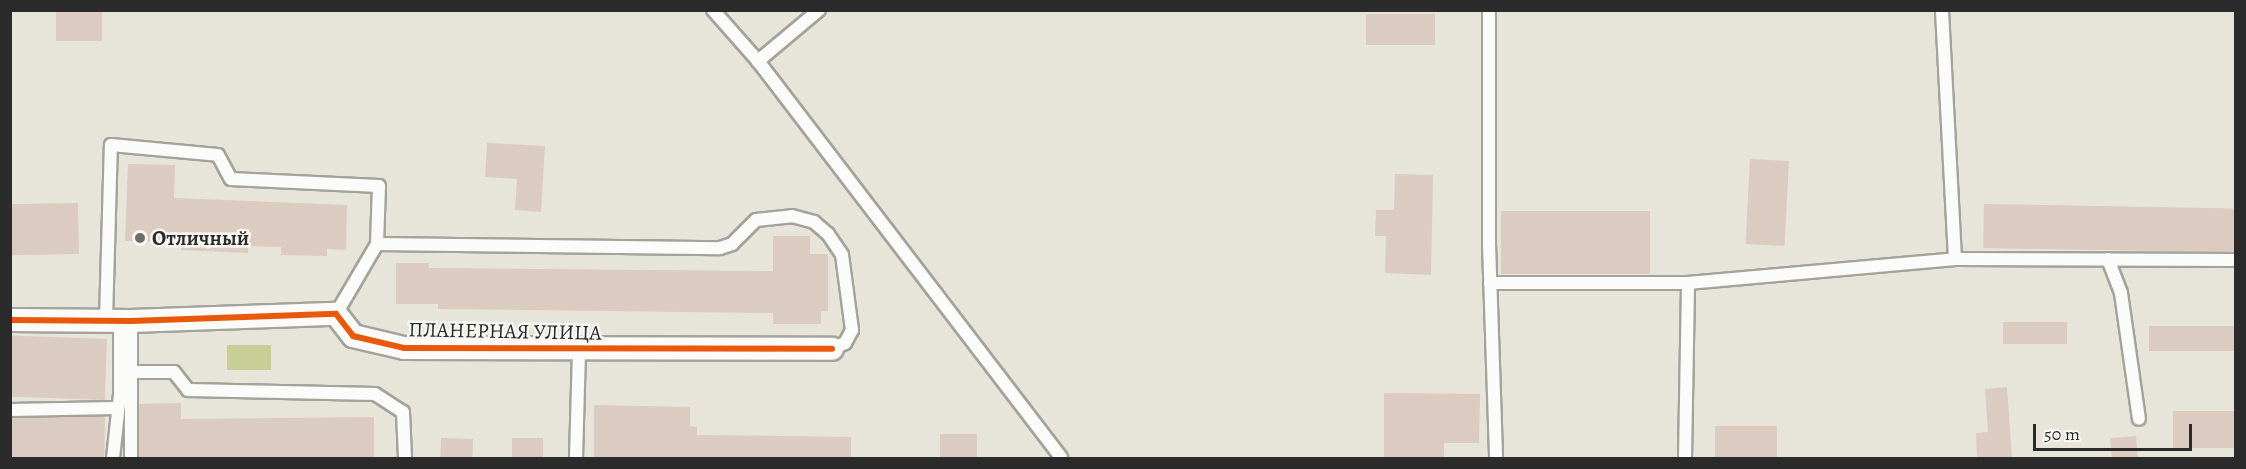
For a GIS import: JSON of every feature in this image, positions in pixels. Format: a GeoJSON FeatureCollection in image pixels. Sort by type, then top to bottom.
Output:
{"type":"FeatureCollection","features":[{"type":"Feature","properties":{"kind":"street"},"geometry":{"type":"LineString","coordinates":[[10,320],[119,321],[336,314]]}},
{"type":"Feature","properties":{"kind":"street","name":"ПЛАНЕРНАЯ УЛИЦА"},"geometry":{"type":"LineString","coordinates":[[336,314],[353,336],[404,348],[832,349]]}},
{"type":"Feature","properties":{"kind":"lane"},"geometry":{"type":"LineString","coordinates":[[713,10],[758,62],[1061,459]]}},
{"type":"Feature","properties":{"kind":"lane"},"geometry":{"type":"LineString","coordinates":[[758,62],[819,10]]}},
{"type":"Feature","properties":{"kind":"lane"},"geometry":{"type":"LineString","coordinates":[[1489,10],[1490,283],[1496,459]]}},
{"type":"Feature","properties":{"kind":"lane"},"geometry":{"type":"LineString","coordinates":[[1942,10],[1955,259]]}},
{"type":"Feature","properties":{"kind":"lane"},"geometry":{"type":"LineString","coordinates":[[113,459],[119,321],[111,145],[218,154],[231,179],[379,186],[377,244],[336,314]]}},
{"type":"Feature","properties":{"kind":"lane"},"geometry":{"type":"LineString","coordinates":[[377,244],[720,248],[732,244],[756,220],[792,216],[814,222],[828,234],[842,255],[852,330],[845,343],[832,349]]}},
{"type":"Feature","properties":{"kind":"lane"},"geometry":{"type":"LineString","coordinates":[[1490,283],[1688,284],[1955,259],[2235,260]]}},
{"type":"Feature","properties":{"kind":"lane"},"geometry":{"type":"LineString","coordinates":[[2108,259],[2121,292],[2139,419]]}},
{"type":"Feature","properties":{"kind":"lane"},"geometry":{"type":"LineString","coordinates":[[1685,459],[1688,284]]}},
{"type":"Feature","properties":{"kind":"lane"},"geometry":{"type":"LineString","coordinates":[[119,321],[131,372],[131,459]]}},
{"type":"Feature","properties":{"kind":"lane"},"geometry":{"type":"LineString","coordinates":[[576,459],[579,349]]}},
{"type":"Feature","properties":{"kind":"lane"},"geometry":{"type":"LineString","coordinates":[[131,372],[174,372],[188,390],[375,394],[403,412],[405,459]]}},
{"type":"Feature","properties":{"kind":"lane"},"geometry":{"type":"LineString","coordinates":[[10,410],[117,408]]}},
{"type":"Feature","properties":{"kind":"green space"},"geometry":{"type":"Polygon","coordinates":[[[227,345],[271,345],[271,370],[227,370],[227,345]]]}},
{"type":"Feature","properties":{"kind":"building"},"geometry":{"type":"Polygon","coordinates":[[[56,10],[102,10],[102,41],[56,41],[56,10]]]}},
{"type":"Feature","properties":{"kind":"building"},"geometry":{"type":"Polygon","coordinates":[[[1366,14],[1435,14],[1435,45],[1366,45],[1366,14]]]}},
{"type":"Feature","properties":{"kind":"building"},"geometry":{"type":"Polygon","coordinates":[[[487,143],[545,146],[541,212],[515,210],[517,179],[485,177],[487,143]]]}},
{"type":"Feature","properties":{"kind":"building"},"geometry":{"type":"Polygon","coordinates":[[[1750,159],[1789,161],[1784,246],[1746,244],[1750,159]]]}},
{"type":"Feature","properties":{"kind":"building"},"geometry":{"type":"Polygon","coordinates":[[[128,164],[175,165],[174,198],[347,205],[346,250],[327,249],[327,256],[281,255],[281,247],[248,246],[248,253],[181,250],[182,243],[125,241],[128,164]]]}},
{"type":"Feature","properties":{"kind":"building"},"geometry":{"type":"Polygon","coordinates":[[[1395,174],[1433,175],[1431,275],[1385,273],[1386,236],[1375,236],[1376,210],[1394,210],[1395,174]]]}},
{"type":"Feature","properties":{"kind":"building"},"geometry":{"type":"Polygon","coordinates":[[[78,203],[79,254],[11,255],[10,204],[78,203]]]}},
{"type":"Feature","properties":{"kind":"building"},"geometry":{"type":"Polygon","coordinates":[[[1984,204],[2235,208],[2234,252],[1983,248],[1984,204]]]}},
{"type":"Feature","properties":{"kind":"building"},"geometry":{"type":"Polygon","coordinates":[[[1501,211],[1650,211],[1650,274],[1501,274],[1501,211]]]}},
{"type":"Feature","properties":{"kind":"building"},"geometry":{"type":"Polygon","coordinates":[[[773,236],[810,236],[810,254],[828,254],[828,311],[821,311],[821,324],[773,324],[773,313],[438,309],[438,304],[396,304],[396,263],[429,263],[429,268],[773,271],[773,236]]]}},
{"type":"Feature","properties":{"kind":"building"},"geometry":{"type":"Polygon","coordinates":[[[2003,322],[2067,322],[2067,344],[2003,344],[2003,322]]]}},
{"type":"Feature","properties":{"kind":"building"},"geometry":{"type":"Polygon","coordinates":[[[2149,326],[2235,326],[2235,351],[2149,351],[2149,326]]]}},
{"type":"Feature","properties":{"kind":"building"},"geometry":{"type":"Polygon","coordinates":[[[10,336],[107,339],[105,400],[10,397],[10,336]]]}},
{"type":"Feature","properties":{"kind":"building"},"geometry":{"type":"Polygon","coordinates":[[[2007,387],[2012,459],[1977,459],[1976,433],[1988,432],[1985,389],[2007,387]]]}},
{"type":"Feature","properties":{"kind":"building"},"geometry":{"type":"Polygon","coordinates":[[[1384,393],[1480,394],[1479,443],[1444,443],[1444,459],[1384,459],[1384,393]]]}},
{"type":"Feature","properties":{"kind":"building"},"geometry":{"type":"Polygon","coordinates":[[[181,403],[181,419],[374,417],[374,459],[139,459],[139,404],[181,403]]]}},
{"type":"Feature","properties":{"kind":"building"},"geometry":{"type":"Polygon","coordinates":[[[594,405],[690,407],[690,426],[697,427],[697,435],[851,437],[851,459],[594,459],[594,405]]]}},
{"type":"Feature","properties":{"kind":"building"},"geometry":{"type":"Polygon","coordinates":[[[2173,411],[2235,411],[2235,448],[2173,448],[2173,411]]]}},
{"type":"Feature","properties":{"kind":"building"},"geometry":{"type":"Polygon","coordinates":[[[10,414],[105,416],[104,458],[10,457],[10,414]]]}},
{"type":"Feature","properties":{"kind":"building"},"geometry":{"type":"Polygon","coordinates":[[[1715,426],[1777,426],[1777,458],[1715,458],[1715,426]]]}},
{"type":"Feature","properties":{"kind":"building"},"geometry":{"type":"Polygon","coordinates":[[[940,434],[977,434],[977,458],[940,458],[940,434]]]}},
{"type":"Feature","properties":{"kind":"building"},"geometry":{"type":"Polygon","coordinates":[[[2136,436],[2138,458],[2112,458],[2110,438],[2136,436]]]}},
{"type":"Feature","properties":{"kind":"building"},"geometry":{"type":"Polygon","coordinates":[[[441,438],[473,439],[472,458],[440,458],[441,438]]]}},
{"type":"Feature","properties":{"kind":"building"},"geometry":{"type":"Polygon","coordinates":[[[512,438],[543,438],[543,458],[512,458],[512,438]]]}},
{"type":"Feature","properties":{"kind":"cycle path"},"geometry":{"type":"LineString","coordinates":[[10,320],[131,321],[336,314],[353,336],[404,348],[832,349]]}},
{"type":"Feature","properties":{"kind":"place","name":"Отличный"},"geometry":{"type":"Point","coordinates":[140,238]}}]}
